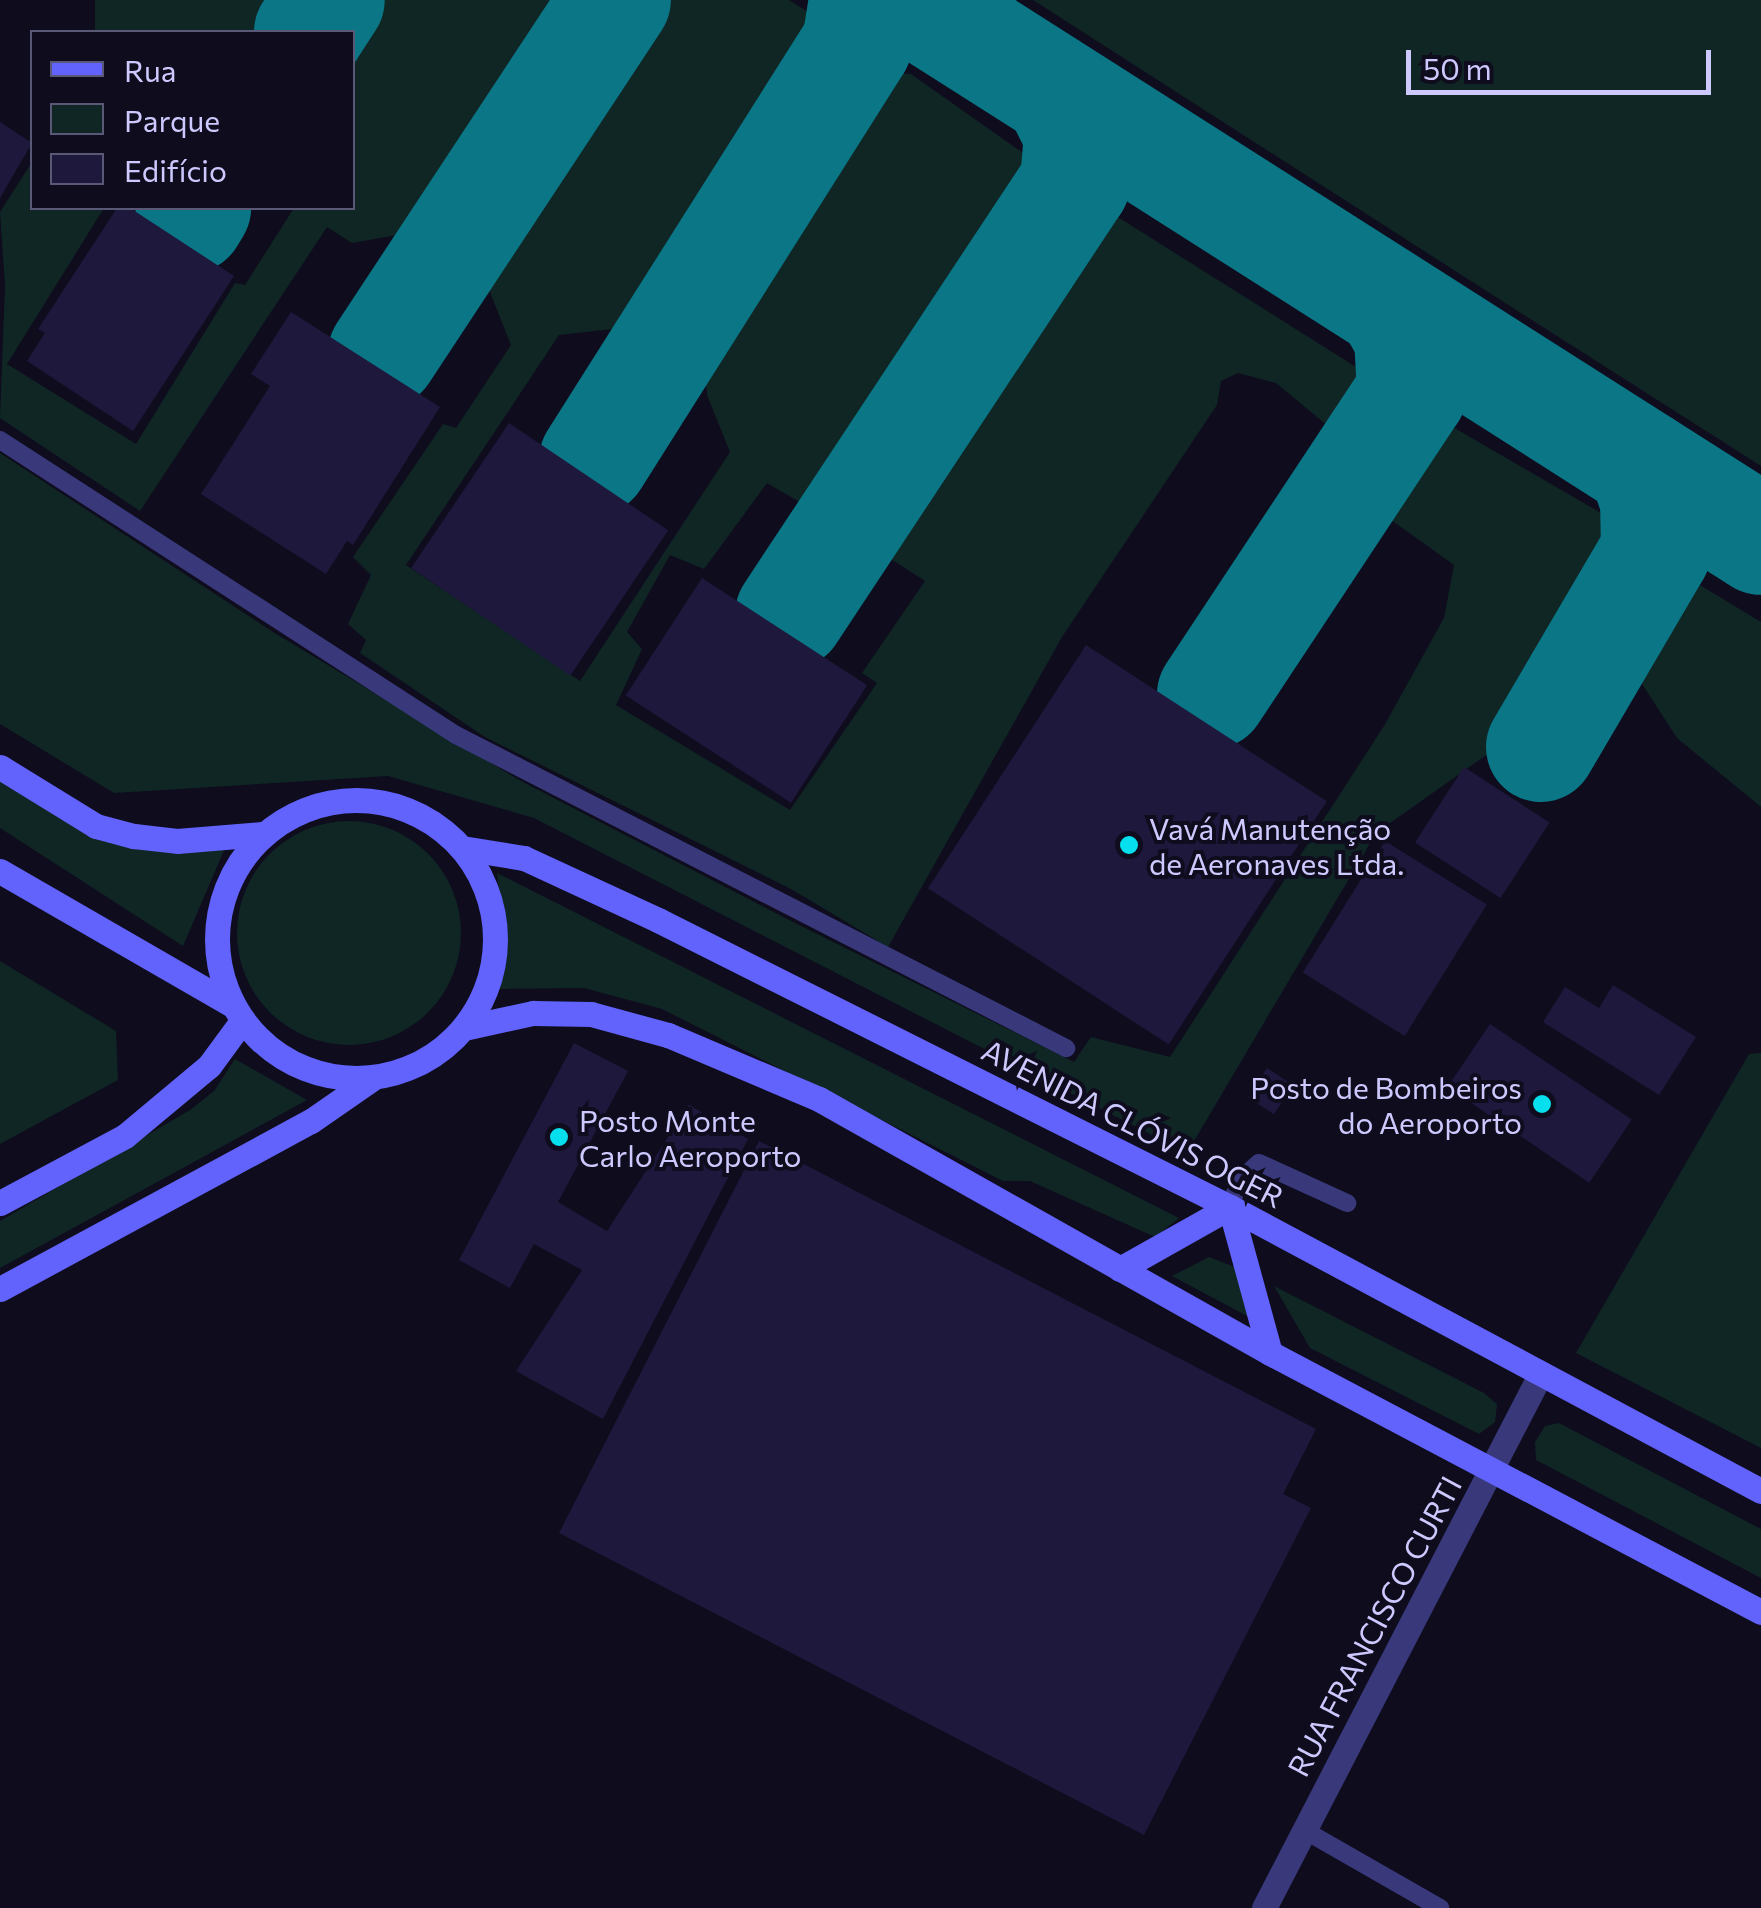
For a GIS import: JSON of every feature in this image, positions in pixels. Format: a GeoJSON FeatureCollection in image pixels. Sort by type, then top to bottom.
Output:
{"type":"FeatureCollection","features":[{"type":"Feature","properties":{"kind":"main road"},"geometry":{"type":"LineString","coordinates":[[0,767],[96,826],[134,836],[177,841],[262,834]]}},
{"type":"Feature","properties":{"kind":"main road"},"geometry":{"type":"LineString","coordinates":[[0,1204],[125,1136],[208,1066],[237,1013],[218,961],[218,914],[233,871],[262,834],[292,813],[365,798],[434,822],[462,848],[487,890],[496,938],[488,986],[464,1028],[423,1061],[374,1078],[311,1121],[0,1289]]}},
{"type":"Feature","properties":{"kind":"main road","name":"AVENIDA CLÓVIS OGER"},"geometry":{"type":"LineString","coordinates":[[462,848],[524,858],[658,920],[1230,1208],[1761,1490]]}},
{"type":"Feature","properties":{"kind":"main road"},"geometry":{"type":"LineString","coordinates":[[0,871],[237,1013],[300,1068],[374,1078]]}},
{"type":"Feature","properties":{"kind":"main road"},"geometry":{"type":"LineString","coordinates":[[464,1028],[533,1014],[591,1014],[668,1035],[819,1100],[1270,1353],[1761,1612]]}},
{"type":"Feature","properties":{"kind":"main road"},"geometry":{"type":"LineString","coordinates":[[1120,1269],[1230,1208],[1270,1353]]}},
{"type":"Feature","properties":{"kind":"street","name":"RUA FRANCISCO CURTI"},"geometry":{"type":"LineString","coordinates":[[1264,1908],[1541,1374]]}},
{"type":"Feature","properties":{"kind":"lane"},"geometry":{"type":"LineString","coordinates":[[0,440],[456,734],[1066,1048]]}},
{"type":"Feature","properties":{"kind":"lane"},"geometry":{"type":"LineString","coordinates":[[1230,1208],[1240,1180],[1260,1163],[1347,1204]]}},
{"type":"Feature","properties":{"kind":"lane"},"geometry":{"type":"LineString","coordinates":[[1304,1830],[1440,1908]]}},
{"type":"Feature","properties":{"kind":"green space"},"geometry":{"type":"Polygon","coordinates":[[[95,0],[306,0],[306,30],[95,30],[95,0]]]}},
{"type":"Feature","properties":{"kind":"green space"},"geometry":{"type":"Polygon","coordinates":[[[362,0],[580,0],[430,229],[352,243],[327,227],[140,511],[0,418],[5,286],[0,212],[30,165],[30,210],[103,210],[7,364],[136,444],[235,283],[245,285],[293,210],[355,210],[355,30],[341,30],[362,0]]]}},
{"type":"Feature","properties":{"kind":"green space"},"geometry":{"type":"Polygon","coordinates":[[[647,0],[789,0],[819,19],[825,56],[657,311],[630,327],[559,335],[406,565],[580,681],[730,452],[707,395],[702,339],[864,81],[887,72],[911,74],[1033,160],[1042,180],[1035,200],[822,515],[767,483],[704,569],[670,555],[627,632],[642,649],[616,705],[790,810],[877,683],[862,673],[925,581],[874,548],[888,510],[1082,222],[1113,214],[1356,367],[1364,379],[1361,400],[1334,431],[1276,383],[1238,373],[1221,381],[1217,405],[1062,637],[888,947],[791,889],[485,737],[360,653],[366,640],[348,624],[371,575],[353,557],[443,424],[456,428],[511,345],[476,257],[647,0]]]}},
{"type":"Feature","properties":{"kind":"green space"},"geometry":{"type":"Polygon","coordinates":[[[1033,0],[1761,0],[1761,466],[1502,301],[1033,0]]]}},
{"type":"Feature","properties":{"kind":"green space"},"geometry":{"type":"Polygon","coordinates":[[[1439,419],[1613,520],[1620,545],[1598,602],[1516,734],[1376,833],[1187,1153],[534,818],[388,776],[114,793],[0,724],[0,453],[273,632],[521,781],[793,922],[1074,1062],[1091,1037],[1170,1057],[1384,726],[1444,618],[1454,565],[1373,507],[1416,431],[1439,419]]]}},
{"type":"Feature","properties":{"kind":"green space"},"geometry":{"type":"Polygon","coordinates":[[[1690,579],[1761,622],[1761,807],[1677,738],[1622,653],[1669,587],[1690,579]]]}},
{"type":"Feature","properties":{"kind":"green space"},"geometry":{"type":"Polygon","coordinates":[[[0,777],[108,841],[225,848],[183,946],[0,828],[0,777]]]}},
{"type":"Feature","properties":{"kind":"green space"},"geometry":{"type":"Polygon","coordinates":[[[349,821],[392,829],[428,854],[453,890],[461,933],[453,976],[428,1012],[392,1037],[349,1045],[306,1037],[270,1012],[245,976],[237,933],[245,890],[270,854],[306,829],[349,821]]]}},
{"type":"Feature","properties":{"kind":"green space"},"geometry":{"type":"Polygon","coordinates":[[[497,873],[1179,1218],[1155,1237],[1030,1181],[1003,1181],[662,1009],[584,988],[495,989],[506,947],[497,873]]]}},
{"type":"Feature","properties":{"kind":"green space"},"geometry":{"type":"Polygon","coordinates":[[[0,961],[116,1031],[118,1080],[0,1144],[0,961]]]}},
{"type":"Feature","properties":{"kind":"green space"},"geometry":{"type":"Polygon","coordinates":[[[1761,1053],[1761,1448],[1576,1353],[1749,1054],[1761,1053]]]}},
{"type":"Feature","properties":{"kind":"green space"},"geometry":{"type":"Polygon","coordinates":[[[235,1059],[307,1100],[0,1268],[0,1221],[190,1110],[214,1091],[235,1059]]]}},
{"type":"Feature","properties":{"kind":"green space"},"geometry":{"type":"Polygon","coordinates":[[[1209,1257],[1235,1267],[1249,1317],[1172,1276],[1209,1257]]]}},
{"type":"Feature","properties":{"kind":"green space"},"geometry":{"type":"Polygon","coordinates":[[[1274,1286],[1484,1393],[1497,1404],[1495,1422],[1479,1434],[1310,1348],[1274,1286]]]}},
{"type":"Feature","properties":{"kind":"green space"},"geometry":{"type":"Polygon","coordinates":[[[1559,1423],[1761,1529],[1761,1578],[1536,1460],[1535,1442],[1545,1426],[1559,1423]]]}},
{"type":"Feature","properties":{"kind":"building"},"geometry":{"type":"Polygon","coordinates":[[[0,122],[30,142],[30,146],[0,198],[0,122]]]}},
{"type":"Feature","properties":{"kind":"building"},"geometry":{"type":"Polygon","coordinates":[[[116,210],[133,210],[234,276],[133,431],[27,361],[45,333],[38,329],[116,210]]]}},
{"type":"Feature","properties":{"kind":"building"},"geometry":{"type":"Polygon","coordinates":[[[291,312],[440,407],[353,545],[347,541],[326,574],[201,494],[270,386],[251,374],[291,312]]]}},
{"type":"Feature","properties":{"kind":"building"},"geometry":{"type":"Polygon","coordinates":[[[509,423],[668,530],[570,675],[411,568],[509,423]]]}},
{"type":"Feature","properties":{"kind":"building"},"geometry":{"type":"Polygon","coordinates":[[[702,578],[867,685],[791,803],[626,695],[702,578]]]}},
{"type":"Feature","properties":{"kind":"building","name":"Vavá Manutenção de Aeronaves Ltda."},"geometry":{"type":"Polygon","coordinates":[[[1086,645],[1327,801],[1169,1045],[928,888],[1086,645]]]}},
{"type":"Feature","properties":{"kind":"building"},"geometry":{"type":"Polygon","coordinates":[[[1464,767],[1550,823],[1501,898],[1415,842],[1464,767]]]}},
{"type":"Feature","properties":{"kind":"building"},"geometry":{"type":"Polygon","coordinates":[[[1385,841],[1487,905],[1405,1036],[1303,972],[1385,841]]]}},
{"type":"Feature","properties":{"kind":"building"},"geometry":{"type":"Polygon","coordinates":[[[1613,985],[1696,1037],[1659,1095],[1543,1022],[1565,987],[1599,1008],[1613,985]]]}},
{"type":"Feature","properties":{"kind":"building","name":"Posto de Bombeiros do Aeroporto"},"geometry":{"type":"Polygon","coordinates":[[[1490,1024],[1632,1120],[1589,1183],[1448,1087],[1490,1024]]]}},
{"type":"Feature","properties":{"kind":"building"},"geometry":{"type":"Polygon","coordinates":[[[574,1043],[628,1071],[558,1202],[607,1231],[689,1105],[748,1139],[603,1419],[516,1371],[582,1270],[534,1244],[510,1288],[459,1260],[574,1043]]]}},
{"type":"Feature","properties":{"kind":"building"},"geometry":{"type":"Polygon","coordinates":[[[1267,1068],[1293,1085],[1274,1114],[1248,1097],[1267,1068]]]}},
{"type":"Feature","properties":{"kind":"building"},"geometry":{"type":"Polygon","coordinates":[[[759,1141],[1316,1429],[1283,1494],[1311,1508],[1144,1835],[559,1533],[759,1141]]]}},
{"type":"Feature","properties":{"kind":"taxiway"},"geometry":{"type":"LineString","coordinates":[[310,30],[330,0]]}},
{"type":"Feature","properties":{"kind":"taxiway"},"geometry":{"type":"LineString","coordinates":[[383,353],[616,0]]}},
{"type":"Feature","properties":{"kind":"taxiway"},"geometry":{"type":"LineString","coordinates":[[594,460],[857,44],[864,0]]}},
{"type":"Feature","properties":{"kind":"taxiway"},"geometry":{"type":"LineString","coordinates":[[913,0],[1761,540]]}},
{"type":"Feature","properties":{"kind":"taxiway"},"geometry":{"type":"LineString","coordinates":[[790,614],[1075,183],[1079,134],[1060,96]]}},
{"type":"Feature","properties":{"kind":"taxiway"},"geometry":{"type":"LineString","coordinates":[[190,218],[195,210]]}},
{"type":"Feature","properties":{"kind":"taxiway"},"geometry":{"type":"LineString","coordinates":[[1212,694],[1412,392],[1409,336],[1392,306]]}},
{"type":"Feature","properties":{"kind":"taxiway"},"geometry":{"type":"LineString","coordinates":[[1541,747],[1656,551],[1655,500],[1643,465]]}},
{"type":"Feature","properties":{"kind":"place","name":"Vavá Manutenção de Aeronaves Ltda."},"geometry":{"type":"Point","coordinates":[1129,845]}},
{"type":"Feature","properties":{"kind":"place","name":"Posto de Bombeiros do Aeroporto"},"geometry":{"type":"Point","coordinates":[1542,1104]}},
{"type":"Feature","properties":{"kind":"place","name":"Posto Monte Carlo Aeroporto"},"geometry":{"type":"Point","coordinates":[559,1137]}}]}
